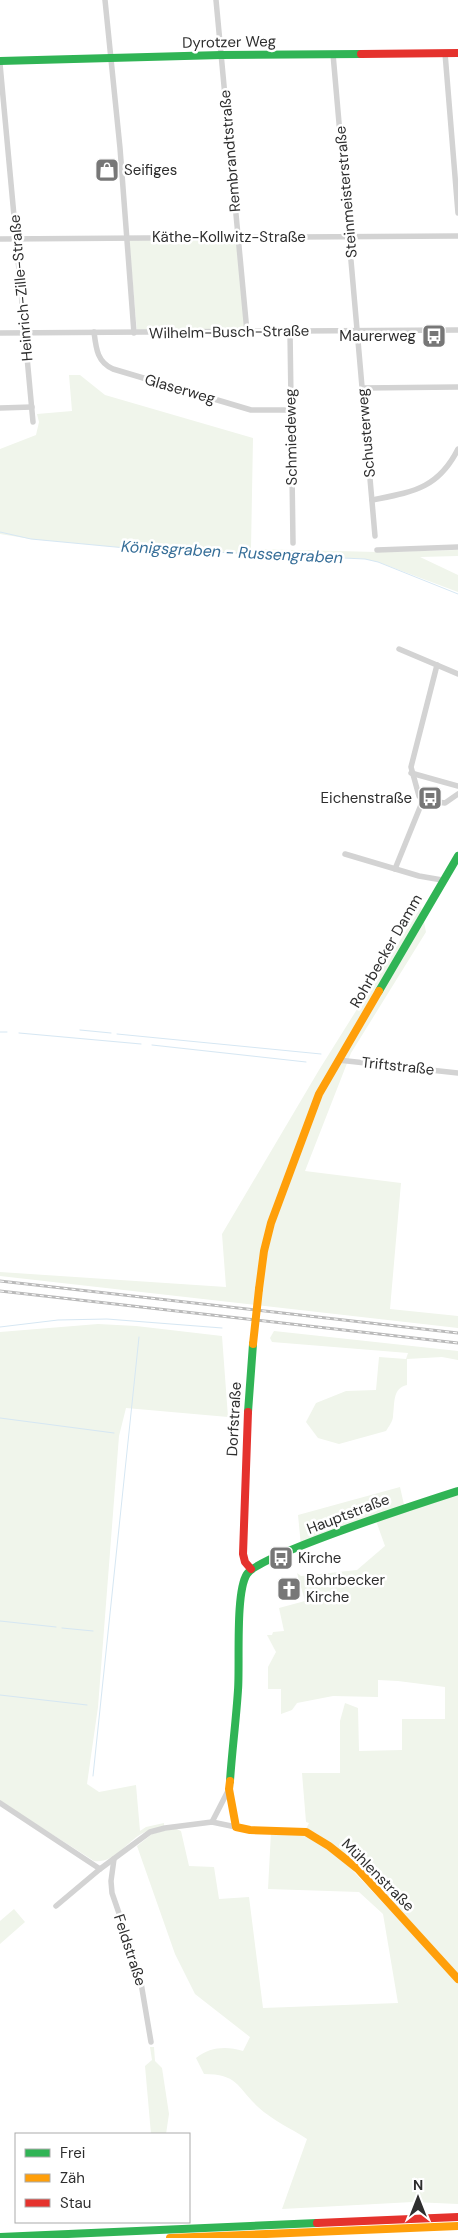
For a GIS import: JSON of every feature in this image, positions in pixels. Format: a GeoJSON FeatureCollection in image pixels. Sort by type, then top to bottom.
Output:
{"type":"FeatureCollection","features":[{"type":"Feature","properties":{"kind":"main road","name":"Dyrotzer Weg"},"geometry":{"type":"LineString","coordinates":[[0,63],[111,57],[458,53]]}},
{"type":"Feature","properties":{"kind":"main road","name":"Rohrbecker Damm"},"geometry":{"type":"LineString","coordinates":[[338,1060],[431,904],[442,880],[458,856]]}},
{"type":"Feature","properties":{"kind":"main road","name":"Dorfstraße"},"geometry":{"type":"LineString","coordinates":[[251,1569],[245,1562],[243,1554],[247,1422],[253,1344],[266,1241],[274,1212],[312,1111],[338,1060]]}},
{"type":"Feature","properties":{"kind":"main road","name":"Hauptstraße"},"geometry":{"type":"LineString","coordinates":[[251,1569],[280,1555],[404,1508],[458,1492]]}},
{"type":"Feature","properties":{"kind":"main road"},"geometry":{"type":"LineString","coordinates":[[236,1827],[229,1790],[238,1690],[241,1590],[242,1582],[251,1569]]}},
{"type":"Feature","properties":{"kind":"main road","name":"Mühlenstraße"},"geometry":{"type":"LineString","coordinates":[[236,1827],[250,1830],[301,1831],[310,1833],[330,1846],[358,1869],[458,1979]]}},
{"type":"Feature","properties":{"kind":"main road"},"geometry":{"type":"LineString","coordinates":[[0,2236],[458,2217]]}},
{"type":"Feature","properties":{"kind":"main road"},"geometry":{"type":"LineString","coordinates":[[170,2238],[458,2226]]}},
{"type":"Feature","properties":{"kind":"street"},"geometry":{"type":"LineString","coordinates":[[105,0],[120,148],[134,333]]}},
{"type":"Feature","properties":{"kind":"street","name":"Rembrandtstraße"},"geometry":{"type":"LineString","coordinates":[[216,0],[247,332]]}},
{"type":"Feature","properties":{"kind":"street"},"geometry":{"type":"LineString","coordinates":[[445,53],[458,213]]}},
{"type":"Feature","properties":{"kind":"street","name":"Steinmeisterstraße"},"geometry":{"type":"LineString","coordinates":[[333,54],[357,330]]}},
{"type":"Feature","properties":{"kind":"street","name":"Heinrich-Zille-Straße"},"geometry":{"type":"LineString","coordinates":[[0,63],[33,422]]}},
{"type":"Feature","properties":{"kind":"street","name":"Käthe-Kollwitz-Straße"},"geometry":{"type":"LineString","coordinates":[[0,240],[458,236]]}},
{"type":"Feature","properties":{"kind":"street","name":"Schusterweg"},"geometry":{"type":"LineString","coordinates":[[357,330],[375,536]]}},
{"type":"Feature","properties":{"kind":"street","name":"Wilhelm-Busch-Straße"},"geometry":{"type":"LineString","coordinates":[[0,332],[134,333],[458,330]]}},
{"type":"Feature","properties":{"kind":"street","name":"Schmiedeweg"},"geometry":{"type":"LineString","coordinates":[[290,331],[292,543]]}},
{"type":"Feature","properties":{"kind":"street","name":"Glaserweg"},"geometry":{"type":"LineString","coordinates":[[94,332],[98,354],[102,362],[113,369],[251,410],[291,410]]}},
{"type":"Feature","properties":{"kind":"street"},"geometry":{"type":"LineString","coordinates":[[362,388],[458,387]]}},
{"type":"Feature","properties":{"kind":"street"},"geometry":{"type":"LineString","coordinates":[[0,408],[32,407]]}},
{"type":"Feature","properties":{"kind":"street"},"geometry":{"type":"LineString","coordinates":[[372,500],[412,492],[427,485],[445,471],[458,449]]}},
{"type":"Feature","properties":{"kind":"street"},"geometry":{"type":"LineString","coordinates":[[377,550],[458,547]]}},
{"type":"Feature","properties":{"kind":"street"},"geometry":{"type":"LineString","coordinates":[[399,649],[458,674]]}},
{"type":"Feature","properties":{"kind":"street"},"geometry":{"type":"LineString","coordinates":[[436,665],[411,773],[418,796],[423,800],[445,803],[458,794]]}},
{"type":"Feature","properties":{"kind":"street"},"geometry":{"type":"LineString","coordinates":[[411,773],[458,786]]}},
{"type":"Feature","properties":{"kind":"street"},"geometry":{"type":"LineString","coordinates":[[394,869],[423,800]]}},
{"type":"Feature","properties":{"kind":"street"},"geometry":{"type":"LineString","coordinates":[[345,854],[394,869],[442,880]]}},
{"type":"Feature","properties":{"kind":"street","name":"Triftstraße"},"geometry":{"type":"LineString","coordinates":[[338,1060],[458,1072]]}},
{"type":"Feature","properties":{"kind":"street"},"geometry":{"type":"LineString","coordinates":[[212,1822],[229,1790]]}},
{"type":"Feature","properties":{"kind":"street"},"geometry":{"type":"LineString","coordinates":[[0,1803],[100,1869]]}},
{"type":"Feature","properties":{"kind":"street"},"geometry":{"type":"LineString","coordinates":[[56,1906],[100,1869],[150,1832],[165,1828],[212,1822],[236,1827]]}},
{"type":"Feature","properties":{"kind":"street","name":"Feldstraße"},"geometry":{"type":"LineString","coordinates":[[114,1859],[111,1881],[112,1893],[140,1971],[151,2042]]}},
{"type":"Feature","properties":{"kind":"shaded area"},"geometry":{"type":"Polygon","coordinates":[[[237,239],[245,331],[137,332],[129,240],[237,239]]]}},
{"type":"Feature","properties":{"kind":"shaded area"},"geometry":{"type":"Polygon","coordinates":[[[69,375],[80,375],[105,395],[253,438],[251,549],[377,552],[458,550],[458,556],[420,557],[458,575],[458,592],[378,562],[365,559],[126,548],[31,539],[0,534],[0,449],[36,435],[39,422],[37,414],[72,411],[69,375]]]}},
{"type":"Feature","properties":{"kind":"shaded area"},"geometry":{"type":"Polygon","coordinates":[[[421,907],[426,932],[351,1053],[305,1171],[401,1183],[390,1309],[458,1316],[458,1328],[0,1276],[0,1272],[226,1287],[222,1234],[319,1070],[421,907]]]}},
{"type":"Feature","properties":{"kind":"shaded area"},"geometry":{"type":"Polygon","coordinates":[[[98,1324],[136,1326],[222,1336],[228,1417],[126,1408],[119,1436],[98,1707],[87,1784],[99,1792],[136,1785],[140,1831],[146,1827],[164,1823],[164,1826],[141,1834],[107,1859],[94,1861],[0,1801],[0,1332],[98,1324]]]}},
{"type":"Feature","properties":{"kind":"shaded area"},"geometry":{"type":"Polygon","coordinates":[[[274,1331],[458,1351],[458,1360],[442,1357],[407,1359],[407,1385],[399,1389],[397,1393],[392,1420],[386,1431],[339,1444],[318,1438],[306,1422],[316,1403],[346,1391],[376,1390],[379,1357],[406,1359],[408,1353],[272,1342],[270,1338],[274,1331]]]}},
{"type":"Feature","properties":{"kind":"shaded area"},"geometry":{"type":"Polygon","coordinates":[[[400,1487],[405,1509],[458,1494],[458,1976],[352,1860],[316,1833],[306,1829],[309,1823],[306,1822],[302,1773],[340,1773],[340,1721],[345,1703],[358,1708],[359,1751],[402,1750],[402,1719],[445,1719],[445,1687],[378,1680],[378,1697],[333,1696],[297,1703],[292,1710],[281,1714],[281,1689],[268,1689],[268,1667],[276,1652],[267,1635],[272,1635],[273,1632],[284,1631],[279,1608],[305,1601],[297,1573],[301,1576],[357,1570],[385,1546],[375,1518],[301,1546],[298,1515],[400,1487]]]}},
{"type":"Feature","properties":{"kind":"shaded area"},"geometry":{"type":"Polygon","coordinates":[[[174,1828],[181,1831],[189,1866],[214,1867],[219,1899],[249,1897],[263,2008],[398,2003],[383,1914],[359,1892],[268,1889],[271,1832],[304,1834],[342,1859],[458,1983],[458,2204],[413,2202],[282,2209],[307,2139],[264,2112],[230,2079],[224,2076],[204,2074],[196,2058],[201,2054],[218,2048],[243,2051],[250,2037],[195,1994],[175,1954],[137,1846],[152,1834],[174,1828]]]}},
{"type":"Feature","properties":{"kind":"shaded area"},"geometry":{"type":"Polygon","coordinates":[[[14,1909],[25,1922],[0,1944],[0,1921],[14,1909]]]}},
{"type":"Feature","properties":{"kind":"shaded area"},"geometry":{"type":"Polygon","coordinates":[[[150,2047],[154,2047],[155,2061],[162,2068],[169,2114],[166,2133],[151,2133],[145,2066],[152,2060],[150,2047]]]}},
{"type":"Feature","properties":{"kind":"waterway","name":"Königsgraben - Russengraben"},"geometry":{"type":"LineString","coordinates":[[0,532],[31,539],[126,548],[365,559],[378,562],[458,594]]}},
{"type":"Feature","properties":{"kind":"waterway"},"geometry":{"type":"LineString","coordinates":[[80,1030],[111,1033]]}},
{"type":"Feature","properties":{"kind":"waterway"},"geometry":{"type":"LineString","coordinates":[[0,1032],[7,1032]]}},
{"type":"Feature","properties":{"kind":"waterway"},"geometry":{"type":"LineString","coordinates":[[19,1033],[141,1044]]}},
{"type":"Feature","properties":{"kind":"waterway"},"geometry":{"type":"LineString","coordinates":[[117,1034],[321,1054]]}},
{"type":"Feature","properties":{"kind":"waterway"},"geometry":{"type":"LineString","coordinates":[[152,1045],[306,1062]]}},
{"type":"Feature","properties":{"kind":"waterway"},"geometry":{"type":"LineString","coordinates":[[0,1327],[58,1320],[107,1319],[222,1328]]}},
{"type":"Feature","properties":{"kind":"waterway"},"geometry":{"type":"LineString","coordinates":[[93,1776],[139,1337]]}},
{"type":"Feature","properties":{"kind":"waterway"},"geometry":{"type":"LineString","coordinates":[[0,1418],[114,1433]]}},
{"type":"Feature","properties":{"kind":"waterway"},"geometry":{"type":"LineString","coordinates":[[0,1621],[56,1627]]}},
{"type":"Feature","properties":{"kind":"waterway"},"geometry":{"type":"LineString","coordinates":[[62,1628],[93,1631]]}},
{"type":"Feature","properties":{"kind":"waterway"},"geometry":{"type":"LineString","coordinates":[[0,1695],[87,1705]]}},
{"type":"Feature","properties":{"kind":"railway"},"geometry":{"type":"LineString","coordinates":[[0,1281],[458,1333]]}},
{"type":"Feature","properties":{"kind":"railway"},"geometry":{"type":"LineString","coordinates":[[0,1291],[458,1343]]}},
{"type":"Feature","properties":{"kind":"traffic: fast"},"geometry":{"type":"LineString","coordinates":[[0,61],[221,55],[361,54]]}},
{"type":"Feature","properties":{"kind":"traffic: fast"},"geometry":{"type":"LineString","coordinates":[[379,991],[458,856]]}},
{"type":"Feature","properties":{"kind":"traffic: fast"},"geometry":{"type":"LineString","coordinates":[[248,1412],[253,1344]]}},
{"type":"Feature","properties":{"kind":"traffic: fast"},"geometry":{"type":"LineString","coordinates":[[230,1781],[238,1690],[239,1612],[243,1583],[247,1574],[258,1565],[311,1542],[458,1491]]}},
{"type":"Feature","properties":{"kind":"traffic: fast"},"geometry":{"type":"LineString","coordinates":[[0,2237],[317,2223]]}},
{"type":"Feature","properties":{"kind":"traffic: slow"},"geometry":{"type":"LineString","coordinates":[[259,1289],[264,1251],[271,1223],[319,1094],[379,991]]}},
{"type":"Feature","properties":{"kind":"traffic: slow"},"geometry":{"type":"LineString","coordinates":[[253,1344],[259,1289]]}},
{"type":"Feature","properties":{"kind":"traffic: slow"},"geometry":{"type":"LineString","coordinates":[[230,1781],[229,1789],[236,1827],[250,1830],[306,1832],[329,1846],[358,1869],[458,1979]]}},
{"type":"Feature","properties":{"kind":"traffic: slow"},"geometry":{"type":"LineString","coordinates":[[170,2238],[458,2226]]}},
{"type":"Feature","properties":{"kind":"traffic: jam"},"geometry":{"type":"LineString","coordinates":[[361,54],[458,53]]}},
{"type":"Feature","properties":{"kind":"traffic: jam"},"geometry":{"type":"LineString","coordinates":[[248,1412],[243,1554],[245,1562],[251,1569]]}},
{"type":"Feature","properties":{"kind":"traffic: jam"},"geometry":{"type":"LineString","coordinates":[[317,2223],[458,2217]]}},
{"type":"Feature","properties":{"kind":"place","name":"Seifiges"},"geometry":{"type":"Point","coordinates":[107,170]}},
{"type":"Feature","properties":{"kind":"place","name":"Maurerweg"},"geometry":{"type":"Point","coordinates":[434,336]}},
{"type":"Feature","properties":{"kind":"place","name":"Eichenstraße"},"geometry":{"type":"Point","coordinates":[430,798]}},
{"type":"Feature","properties":{"kind":"place","name":"Kirche"},"geometry":{"type":"Point","coordinates":[281,1558]}},
{"type":"Feature","properties":{"kind":"place","name":"Rohrbecker Kirche"},"geometry":{"type":"Point","coordinates":[289,1589]}}]}
